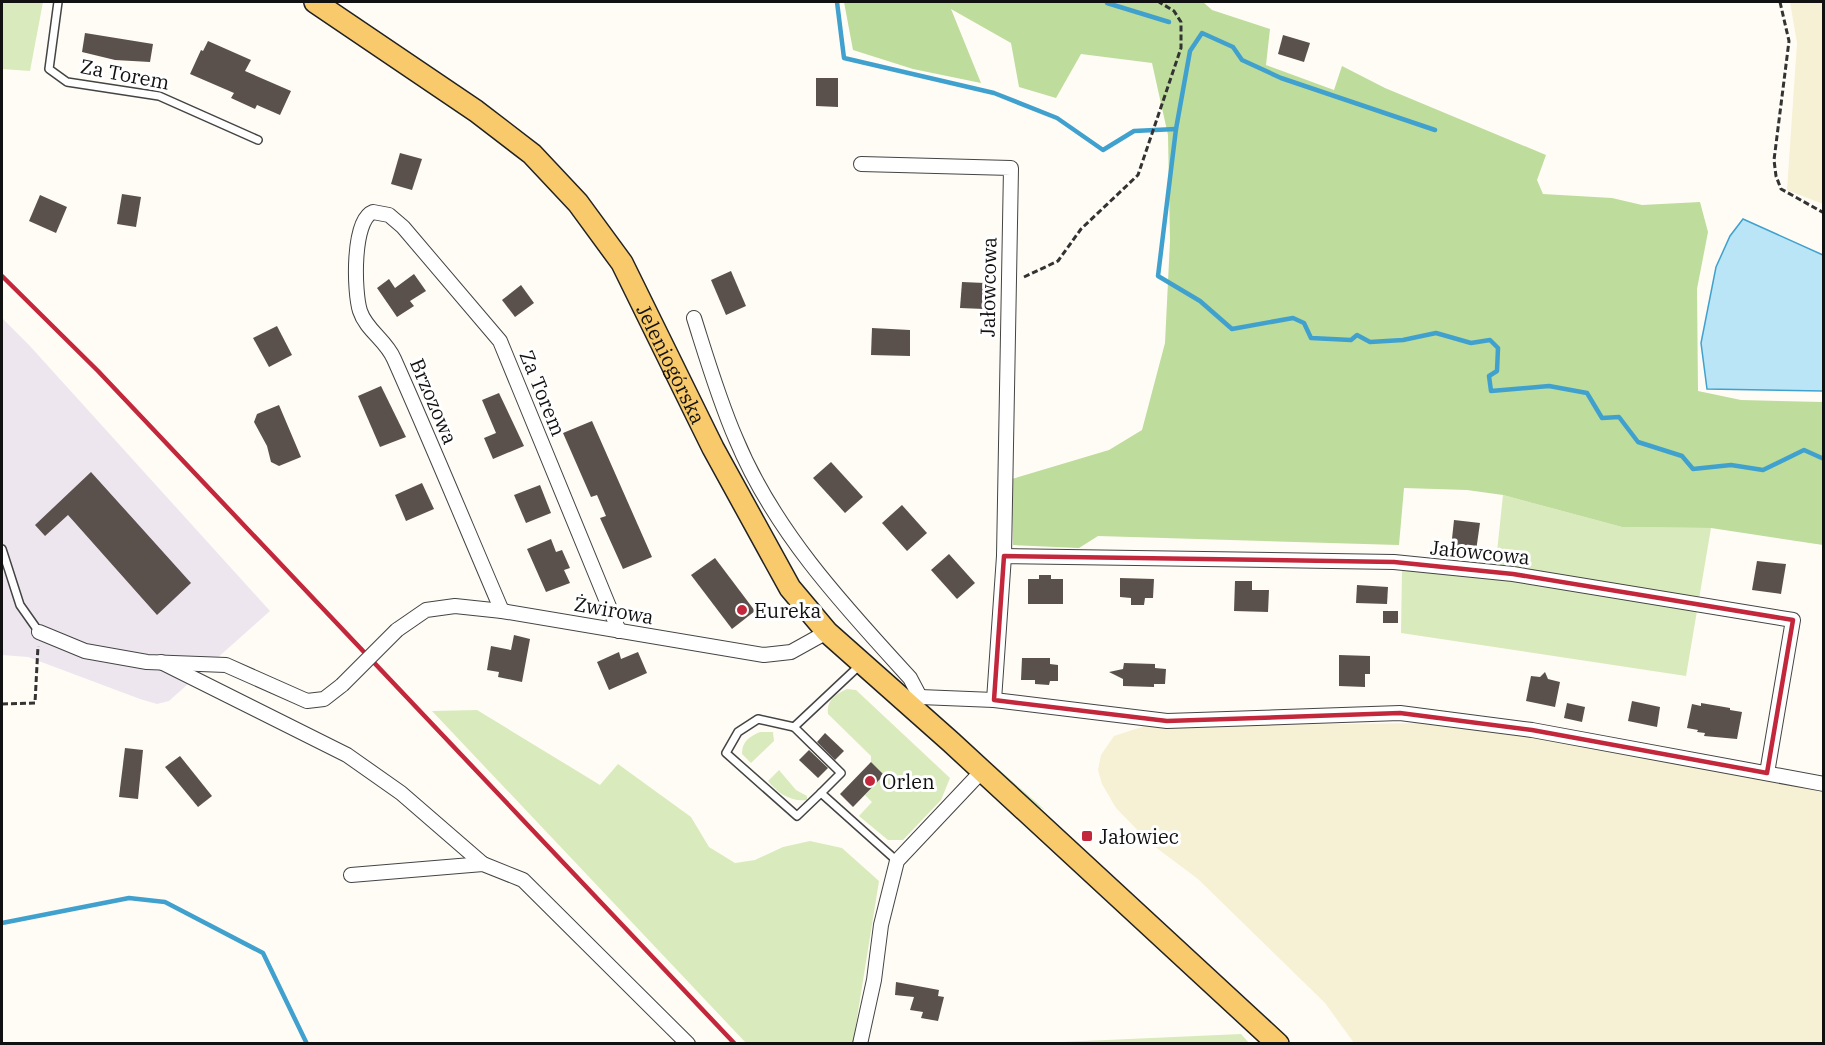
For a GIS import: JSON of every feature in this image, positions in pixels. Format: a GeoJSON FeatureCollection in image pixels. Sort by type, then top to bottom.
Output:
{"type":"FeatureCollection","features":[{"type":"Feature","properties":{"kind":"main road","name":"Jeleniogórska"},"geometry":{"type":"LineString","coordinates":[[315,2],[476,111],[532,154],[578,203],[622,263],[713,448],[790,588],[827,632],[861,663],[912,699],[982,771],[1278,1044]]}},
{"type":"Feature","properties":{"kind":"street","name":"Jałowcowa"},"geometry":{"type":"LineString","coordinates":[[861,164],[1011,168],[1004,556],[994,700]]}},
{"type":"Feature","properties":{"kind":"street","name":"Brzozowa"},"geometry":{"type":"LineString","coordinates":[[373,212],[363,219],[359,229],[357,292],[360,312],[366,323],[391,353],[502,611]]}},
{"type":"Feature","properties":{"kind":"street","name":"Za Torem"},"geometry":{"type":"LineString","coordinates":[[373,212],[389,215],[403,227],[500,341],[620,631]]}},
{"type":"Feature","properties":{"kind":"street"},"geometry":{"type":"LineString","coordinates":[[694,318],[736,441],[758,483],[791,537],[820,578],[910,678],[912,699],[994,700],[1167,721],[1400,713],[1532,730],[1824,784]]}},
{"type":"Feature","properties":{"kind":"street","name":"Jałowcowa"},"geometry":{"type":"LineString","coordinates":[[1004,556],[1394,562],[1513,574],[1793,620],[1767,773]]}},
{"type":"Feature","properties":{"kind":"street","name":"Żwirowa"},"geometry":{"type":"LineString","coordinates":[[161,662],[226,665],[307,702],[324,699],[342,685],[397,630],[417,614],[434,608],[454,606],[502,611],[764,655],[791,652],[827,632]]}},
{"type":"Feature","properties":{"kind":"street"},"geometry":{"type":"LineString","coordinates":[[39,632],[85,651],[161,662],[347,755],[401,793],[483,864],[523,880],[688,1044]]}},
{"type":"Feature","properties":{"kind":"street"},"geometry":{"type":"LineString","coordinates":[[860,1044],[874,980],[881,925],[897,861],[982,771]]}},
{"type":"Feature","properties":{"kind":"street"},"geometry":{"type":"LineString","coordinates":[[351,875],[483,864]]}},
{"type":"Feature","properties":{"kind":"lane","name":"Za Torem"},"geometry":{"type":"LineString","coordinates":[[58,2],[49,69],[67,82],[159,96],[258,140]]}},
{"type":"Feature","properties":{"kind":"lane"},"geometry":{"type":"LineString","coordinates":[[2,549],[20,605],[39,632]]}},
{"type":"Feature","properties":{"kind":"lane"},"geometry":{"type":"LineString","coordinates":[[794,727],[861,663]]}},
{"type":"Feature","properties":{"kind":"lane"},"geometry":{"type":"LineString","coordinates":[[758,719],[794,727],[841,773],[797,816],[726,753],[738,732],[758,719]]}},
{"type":"Feature","properties":{"kind":"lane"},"geometry":{"type":"LineString","coordinates":[[821,793],[897,861]]}},
{"type":"Feature","properties":{"kind":"path"},"geometry":{"type":"LineString","coordinates":[[1008,285],[1058,261],[1081,230],[1138,175],[1181,48],[1181,22],[1174,11],[1159,2]]}},
{"type":"Feature","properties":{"kind":"path"},"geometry":{"type":"LineString","coordinates":[[1780,2],[1789,41],[1774,160],[1776,176],[1781,189],[1824,213]]}},
{"type":"Feature","properties":{"kind":"path"},"geometry":{"type":"LineString","coordinates":[[2,704],[35,703],[39,632]]}},
{"type":"Feature","properties":{"kind":"highlighted area"},"geometry":{"type":"Polygon","coordinates":[[[1004,556],[1394,562],[1513,574],[1793,620],[1767,773],[1532,730],[1400,713],[1167,721],[994,700],[1004,556]]]}},
{"type":"Feature","properties":{"kind":"shaded area"},"geometry":{"type":"Polygon","coordinates":[[[1790,2],[1823,2],[1823,204],[1787,190],[1797,43],[1790,2]]]}},
{"type":"Feature","properties":{"kind":"shaded area"},"geometry":{"type":"Polygon","coordinates":[[[2,318],[270,611],[169,701],[157,704],[28,657],[2,655],[2,318]]]}},
{"type":"Feature","properties":{"kind":"shaded area"},"geometry":{"type":"Polygon","coordinates":[[[1425,723],[1525,735],[1823,790],[1823,1043],[1354,1043],[1325,1003],[1198,879],[1150,843],[1116,808],[1102,784],[1098,770],[1101,755],[1114,736],[1145,726],[1425,723]]]}},
{"type":"Feature","properties":{"kind":"green space"},"geometry":{"type":"Polygon","coordinates":[[[2,2],[43,2],[30,71],[2,69],[2,2]]]}},
{"type":"Feature","properties":{"kind":"green space"},"geometry":{"type":"Polygon","coordinates":[[[844,2],[1203,2],[1212,10],[1270,29],[1266,65],[1334,90],[1342,66],[1385,88],[1546,155],[1537,180],[1543,194],[1612,198],[1642,205],[1700,202],[1708,232],[1697,289],[1698,391],[1741,400],[1823,402],[1823,545],[1711,528],[1622,527],[1503,495],[1467,490],[1404,488],[1399,545],[1098,536],[1079,548],[1013,545],[1012,479],[1109,450],[1142,430],[1165,343],[1170,241],[1168,135],[1152,63],[1081,54],[1056,98],[1019,87],[1011,43],[951,9],[981,83],[913,69],[853,50],[844,2]]]}},
{"type":"Feature","properties":{"kind":"green space"},"geometry":{"type":"Polygon","coordinates":[[[1503,495],[1622,527],[1711,528],[1686,676],[1401,633],[1402,569],[1494,580],[1503,495]]]}},
{"type":"Feature","properties":{"kind":"green space"},"geometry":{"type":"Polygon","coordinates":[[[847,689],[856,690],[950,778],[941,800],[903,840],[888,840],[859,816],[872,802],[865,795],[884,775],[871,762],[871,756],[828,714],[830,701],[847,689]]]}},
{"type":"Feature","properties":{"kind":"green space"},"geometry":{"type":"Polygon","coordinates":[[[477,710],[600,785],[618,764],[691,817],[709,847],[735,863],[755,860],[783,847],[810,841],[842,848],[879,881],[853,1043],[746,1043],[432,711],[477,710]]]}},
{"type":"Feature","properties":{"kind":"green space"},"geometry":{"type":"Polygon","coordinates":[[[760,732],[773,732],[774,741],[751,763],[742,754],[743,746],[749,738],[760,732]]]}},
{"type":"Feature","properties":{"kind":"green space"},"geometry":{"type":"Polygon","coordinates":[[[986,762],[995,766],[1045,810],[1036,805],[986,762]]]}},
{"type":"Feature","properties":{"kind":"green space"},"geometry":{"type":"Polygon","coordinates":[[[779,770],[796,790],[807,796],[807,800],[790,798],[780,793],[768,781],[779,770]]]}},
{"type":"Feature","properties":{"kind":"green space"},"geometry":{"type":"Polygon","coordinates":[[[1241,1034],[1249,1043],[1039,1043],[1241,1034]]]}},
{"type":"Feature","properties":{"kind":"water"},"geometry":{"type":"Polygon","coordinates":[[[1743,219],[1823,255],[1823,391],[1707,389],[1701,343],[1716,267],[1730,236],[1743,219]]]}},
{"type":"Feature","properties":{"kind":"building"},"geometry":{"type":"Polygon","coordinates":[[[85,33],[153,44],[150,62],[115,60],[82,52],[85,33]]]}},
{"type":"Feature","properties":{"kind":"building"},"geometry":{"type":"Polygon","coordinates":[[[1283,35],[1310,43],[1304,62],[1278,54],[1283,35]]]}},
{"type":"Feature","properties":{"kind":"building"},"geometry":{"type":"Polygon","coordinates":[[[208,41],[251,60],[245,71],[291,91],[280,115],[257,105],[255,109],[231,98],[234,93],[190,74],[201,50],[203,51],[208,41]]]}},
{"type":"Feature","properties":{"kind":"building"},"geometry":{"type":"Polygon","coordinates":[[[816,78],[838,78],[838,107],[816,106],[816,78]]]}},
{"type":"Feature","properties":{"kind":"building"},"geometry":{"type":"Polygon","coordinates":[[[400,153],[422,159],[412,190],[391,184],[400,153]]]}},
{"type":"Feature","properties":{"kind":"building"},"geometry":{"type":"Polygon","coordinates":[[[122,194],[141,197],[136,227],[117,224],[122,194]]]}},
{"type":"Feature","properties":{"kind":"building"},"geometry":{"type":"Polygon","coordinates":[[[40,195],[67,207],[56,233],[29,221],[40,195]]]}},
{"type":"Feature","properties":{"kind":"building"},"geometry":{"type":"Polygon","coordinates":[[[731,271],[746,306],[726,315],[711,280],[731,271]]]}},
{"type":"Feature","properties":{"kind":"building"},"geometry":{"type":"Polygon","coordinates":[[[414,274],[426,291],[410,301],[414,306],[397,317],[377,288],[389,279],[395,288],[414,274]]]}},
{"type":"Feature","properties":{"kind":"building"},"geometry":{"type":"Polygon","coordinates":[[[962,282],[985,283],[984,309],[960,308],[962,282]]]}},
{"type":"Feature","properties":{"kind":"building"},"geometry":{"type":"Polygon","coordinates":[[[521,285],[534,303],[515,317],[502,300],[521,285]]]}},
{"type":"Feature","properties":{"kind":"building"},"geometry":{"type":"Polygon","coordinates":[[[277,326],[292,355],[269,367],[253,338],[277,326]]]}},
{"type":"Feature","properties":{"kind":"building"},"geometry":{"type":"Polygon","coordinates":[[[872,328],[910,330],[910,356],[871,355],[872,328]]]}},
{"type":"Feature","properties":{"kind":"building"},"geometry":{"type":"Polygon","coordinates":[[[381,386],[406,437],[380,447],[358,396],[381,386]]]}},
{"type":"Feature","properties":{"kind":"building"},"geometry":{"type":"Polygon","coordinates":[[[499,393],[524,446],[493,459],[484,438],[496,433],[482,400],[499,393]]]}},
{"type":"Feature","properties":{"kind":"building"},"geometry":{"type":"Polygon","coordinates":[[[279,405],[301,457],[279,466],[271,462],[267,446],[254,422],[257,414],[279,405]]]}},
{"type":"Feature","properties":{"kind":"building"},"geometry":{"type":"Polygon","coordinates":[[[592,421],[652,557],[623,569],[600,518],[606,516],[597,495],[591,497],[563,433],[592,421]]]}},
{"type":"Feature","properties":{"kind":"building"},"geometry":{"type":"Polygon","coordinates":[[[831,462],[863,497],[845,513],[813,478],[831,462]]]}},
{"type":"Feature","properties":{"kind":"building"},"geometry":{"type":"Polygon","coordinates":[[[91,472],[191,583],[157,615],[68,515],[45,536],[35,525],[91,472]]]}},
{"type":"Feature","properties":{"kind":"building"},"geometry":{"type":"Polygon","coordinates":[[[422,483],[434,509],[406,521],[395,495],[422,483]]]}},
{"type":"Feature","properties":{"kind":"building"},"geometry":{"type":"Polygon","coordinates":[[[540,485],[551,513],[526,523],[514,495],[540,485]]]}},
{"type":"Feature","properties":{"kind":"building"},"geometry":{"type":"Polygon","coordinates":[[[902,505],[927,533],[907,551],[882,523],[902,505]]]}},
{"type":"Feature","properties":{"kind":"building"},"geometry":{"type":"Polygon","coordinates":[[[1454,520],[1480,523],[1476,551],[1451,548],[1454,520]]]}},
{"type":"Feature","properties":{"kind":"building"},"geometry":{"type":"Polygon","coordinates":[[[551,539],[556,552],[562,550],[570,568],[564,570],[570,583],[546,592],[527,549],[551,539]]]}},
{"type":"Feature","properties":{"kind":"building"},"geometry":{"type":"Polygon","coordinates":[[[949,554],[975,583],[957,599],[931,570],[949,554]]]}},
{"type":"Feature","properties":{"kind":"building"},"geometry":{"type":"Polygon","coordinates":[[[715,558],[755,611],[732,629],[691,575],[715,558]]]}},
{"type":"Feature","properties":{"kind":"building"},"geometry":{"type":"Polygon","coordinates":[[[1757,561],[1786,564],[1781,594],[1752,590],[1757,561]]]}},
{"type":"Feature","properties":{"kind":"building"},"geometry":{"type":"Polygon","coordinates":[[[1039,575],[1051,575],[1051,579],[1063,579],[1063,604],[1028,604],[1028,579],[1039,579],[1039,575]]]}},
{"type":"Feature","properties":{"kind":"building"},"geometry":{"type":"Polygon","coordinates":[[[1120,578],[1154,579],[1153,598],[1145,598],[1144,605],[1131,605],[1131,598],[1120,597],[1120,578]]]}},
{"type":"Feature","properties":{"kind":"building"},"geometry":{"type":"Polygon","coordinates":[[[1235,581],[1252,581],[1252,590],[1269,590],[1268,612],[1234,611],[1235,581]]]}},
{"type":"Feature","properties":{"kind":"building"},"geometry":{"type":"Polygon","coordinates":[[[1357,585],[1388,587],[1387,604],[1356,603],[1357,585]]]}},
{"type":"Feature","properties":{"kind":"building"},"geometry":{"type":"Polygon","coordinates":[[[1383,611],[1398,611],[1398,623],[1383,623],[1383,611]]]}},
{"type":"Feature","properties":{"kind":"building"},"geometry":{"type":"Polygon","coordinates":[[[514,635],[530,639],[522,682],[498,677],[499,672],[487,670],[491,646],[511,650],[514,635]]]}},
{"type":"Feature","properties":{"kind":"building"},"geometry":{"type":"Polygon","coordinates":[[[619,652],[621,659],[638,652],[647,673],[609,690],[597,662],[619,652]]]}},
{"type":"Feature","properties":{"kind":"building"},"geometry":{"type":"Polygon","coordinates":[[[1339,655],[1370,656],[1370,674],[1365,674],[1365,687],[1339,686],[1339,655]]]}},
{"type":"Feature","properties":{"kind":"building"},"geometry":{"type":"Polygon","coordinates":[[[1022,658],[1050,658],[1050,664],[1058,665],[1058,681],[1050,681],[1049,685],[1035,684],[1035,680],[1021,680],[1022,658]]]}},
{"type":"Feature","properties":{"kind":"building"},"geometry":{"type":"Polygon","coordinates":[[[1124,663],[1155,664],[1155,668],[1166,669],[1165,684],[1154,684],[1154,687],[1123,686],[1123,679],[1109,672],[1123,669],[1124,663]]]}},
{"type":"Feature","properties":{"kind":"building"},"geometry":{"type":"Polygon","coordinates":[[[1545,672],[1548,679],[1560,682],[1555,707],[1526,701],[1531,676],[1540,677],[1545,672]]]}},
{"type":"Feature","properties":{"kind":"building"},"geometry":{"type":"Polygon","coordinates":[[[1632,701],[1660,707],[1657,727],[1628,721],[1632,701]]]}},
{"type":"Feature","properties":{"kind":"building"},"geometry":{"type":"Polygon","coordinates":[[[1567,703],[1585,707],[1582,722],[1564,718],[1567,703]]]}},
{"type":"Feature","properties":{"kind":"building"},"geometry":{"type":"Polygon","coordinates":[[[1701,703],[1742,712],[1737,739],[1704,736],[1705,733],[1687,728],[1692,704],[1701,706],[1701,703]]]}},
{"type":"Feature","properties":{"kind":"building"},"geometry":{"type":"Polygon","coordinates":[[[825,733],[844,751],[835,760],[817,742],[825,733]]]}},
{"type":"Feature","properties":{"kind":"building"},"geometry":{"type":"Polygon","coordinates":[[[125,748],[143,750],[138,799],[119,797],[125,748]]]}},
{"type":"Feature","properties":{"kind":"building"},"geometry":{"type":"Polygon","coordinates":[[[809,750],[828,768],[818,778],[799,760],[809,750]]]}},
{"type":"Feature","properties":{"kind":"building"},"geometry":{"type":"Polygon","coordinates":[[[180,756],[212,796],[198,807],[165,767],[180,756]]]}},
{"type":"Feature","properties":{"kind":"building"},"geometry":{"type":"Polygon","coordinates":[[[871,762],[884,775],[853,807],[840,794],[871,762]]]}},
{"type":"Feature","properties":{"kind":"building"},"geometry":{"type":"Polygon","coordinates":[[[896,982],[939,990],[938,996],[944,997],[938,1021],[921,1018],[923,1012],[910,1010],[914,997],[895,995],[896,982]]]}},
{"type":"Feature","properties":{"kind":"waterway"},"geometry":{"type":"LineString","coordinates":[[837,2],[844,58],[994,93],[1057,118],[1103,150],[1134,131],[1176,129],[1158,276],[1200,301],[1232,329],[1293,318],[1304,323],[1311,338],[1351,340],[1357,335],[1370,342],[1403,340],[1436,333],[1471,343],[1490,340],[1498,348],[1497,371],[1489,376],[1491,391],[1549,386],[1587,393],[1602,418],[1619,417],[1638,442],[1682,456],[1693,469],[1731,465],[1763,470],[1804,450],[1824,459]]}},
{"type":"Feature","properties":{"kind":"waterway"},"geometry":{"type":"LineString","coordinates":[[1107,3],[1169,22]]}},
{"type":"Feature","properties":{"kind":"waterway"},"geometry":{"type":"LineString","coordinates":[[1176,129],[1190,51],[1202,33],[1233,47],[1242,60],[1281,78],[1435,130]]}},
{"type":"Feature","properties":{"kind":"waterway"},"geometry":{"type":"LineString","coordinates":[[2,923],[129,898],[165,902],[263,953],[307,1044]]}},
{"type":"Feature","properties":{"kind":"railway"},"geometry":{"type":"LineString","coordinates":[[2,276],[98,371],[735,1044]]}},
{"type":"Feature","properties":{"kind":"place","name":"Eureka"},"geometry":{"type":"Point","coordinates":[742,610]}},
{"type":"Feature","properties":{"kind":"place","name":"Orlen"},"geometry":{"type":"Point","coordinates":[870,781]}},
{"type":"Feature","properties":{"kind":"place","name":"Jałowiec"},"geometry":{"type":"Point","coordinates":[1087,836]}}]}
